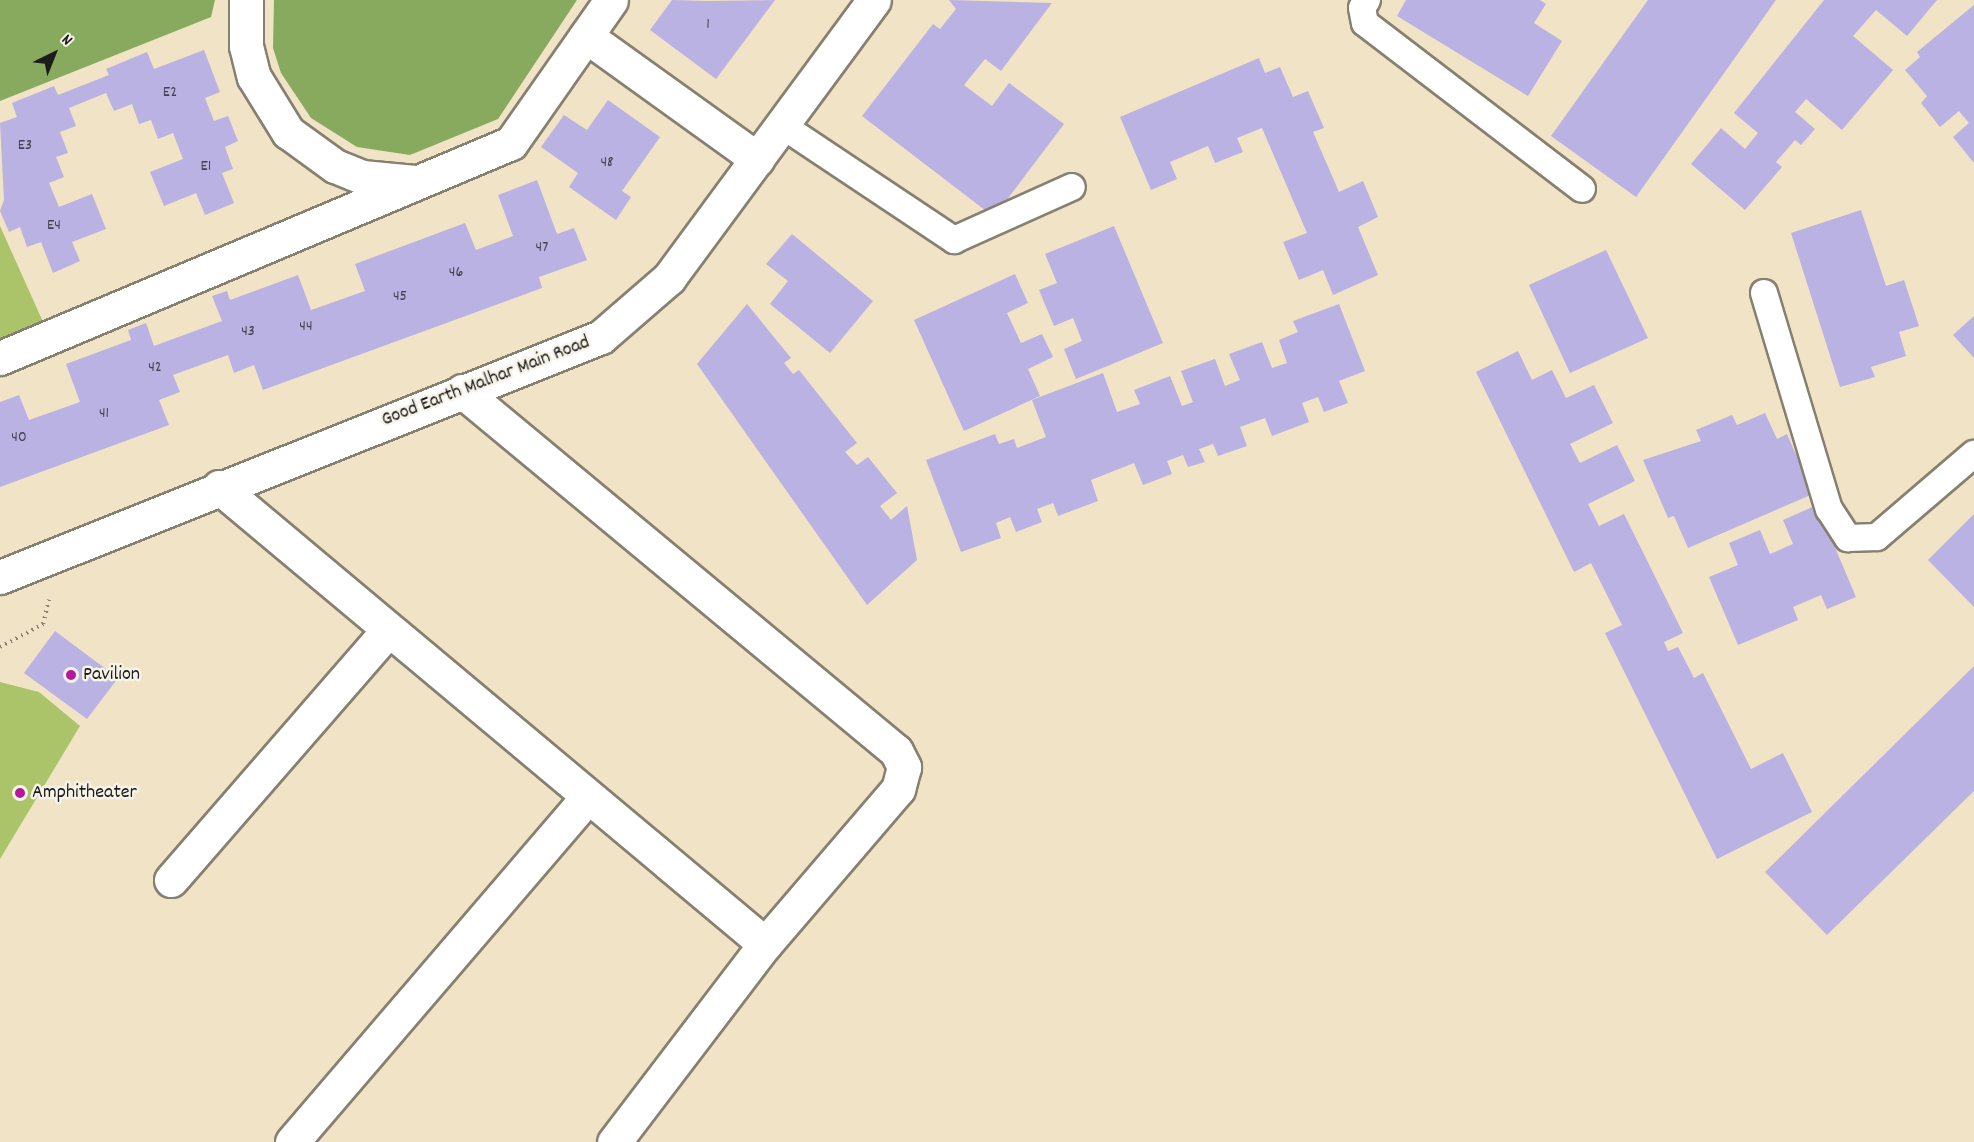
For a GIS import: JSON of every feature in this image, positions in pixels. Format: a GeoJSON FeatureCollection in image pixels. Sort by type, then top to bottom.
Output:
{"type":"FeatureCollection","features":[{"type":"Feature","properties":{"kind":"street"},"geometry":{"type":"LineString","coordinates":[[246,0],[246,46],[254,77],[288,132],[335,166],[362,177],[420,182]]}},
{"type":"Feature","properties":{"kind":"street"},"geometry":{"type":"LineString","coordinates":[[0,358],[511,143],[611,0]]}},
{"type":"Feature","properties":{"kind":"street","name":"Good Earth Malhar Main Road"},"geometry":{"type":"LineString","coordinates":[[0,577],[219,487],[601,338],[669,278],[874,0]]}},
{"type":"Feature","properties":{"kind":"street"},"geometry":{"type":"LineString","coordinates":[[586,36],[758,159]]}},
{"type":"Feature","properties":{"kind":"street"},"geometry":{"type":"LineString","coordinates":[[462,391],[902,759],[904,778],[898,789],[765,944],[614,1142]]}},
{"type":"Feature","properties":{"kind":"street"},"geometry":{"type":"LineString","coordinates":[[219,487],[587,798],[765,944]]}},
{"type":"Feature","properties":{"kind":"street"},"geometry":{"type":"LineString","coordinates":[[171,880],[388,630]]}},
{"type":"Feature","properties":{"kind":"street"},"geometry":{"type":"LineString","coordinates":[[292,1142],[587,798]]}},
{"type":"Feature","properties":{"kind":"lane"},"geometry":{"type":"LineString","coordinates":[[1368,0],[1362,8],[1365,23],[1582,189]]}},
{"type":"Feature","properties":{"kind":"lane"},"geometry":{"type":"LineString","coordinates":[[783,126],[954,240],[1072,187]]}},
{"type":"Feature","properties":{"kind":"lane"},"geometry":{"type":"LineString","coordinates":[[1764,293],[1826,498],[1848,538],[1877,537],[1974,454]]}},
{"type":"Feature","properties":{"kind":"green space"},"geometry":{"type":"Polygon","coordinates":[[[0,0],[215,0],[211,17],[0,101],[0,0]]]}},
{"type":"Feature","properties":{"kind":"green space"},"geometry":{"type":"Polygon","coordinates":[[[274,0],[577,0],[498,119],[410,155],[357,147],[311,118],[281,73],[273,48],[274,0]]]}},
{"type":"Feature","properties":{"kind":"green space"},"geometry":{"type":"Polygon","coordinates":[[[0,226],[44,324],[0,344],[0,226]]]}},
{"type":"Feature","properties":{"kind":"green space","name":"Amphitheater"},"geometry":{"type":"Polygon","coordinates":[[[0,682],[39,692],[80,726],[0,859],[0,682]]]}},
{"type":"Feature","properties":{"kind":"building"},"geometry":{"type":"Polygon","coordinates":[[[672,0],[775,0],[716,79],[650,30],[672,0]]]}},
{"type":"Feature","properties":{"kind":"building"},"geometry":{"type":"Polygon","coordinates":[[[949,0],[1052,3],[1001,71],[985,59],[964,85],[992,106],[1009,83],[1064,124],[994,217],[862,116],[933,24],[940,29],[956,9],[949,0]]]}},
{"type":"Feature","properties":{"kind":"building"},"geometry":{"type":"Polygon","coordinates":[[[1406,0],[1540,0],[1546,4],[1534,23],[1562,41],[1528,96],[1397,16],[1406,0]]]}},
{"type":"Feature","properties":{"kind":"building"},"geometry":{"type":"Polygon","coordinates":[[[1648,0],[1776,0],[1636,197],[1551,136],[1648,0]]]}},
{"type":"Feature","properties":{"kind":"building"},"geometry":{"type":"Polygon","coordinates":[[[1824,0],[1937,0],[1907,36],[1876,10],[1853,36],[1893,70],[1842,130],[1806,99],[1795,112],[1815,129],[1801,145],[1795,140],[1776,162],[1782,167],[1745,210],[1691,164],[1721,128],[1745,149],[1758,133],[1734,113],[1824,0]]]}},
{"type":"Feature","properties":{"kind":"building"},"geometry":{"type":"Polygon","coordinates":[[[1974,5],[1974,163],[1953,137],[1969,123],[1959,111],[1940,127],[1921,103],[1927,96],[1905,70],[1920,57],[1917,52],[1974,5]]]}},
{"type":"Feature","properties":{"kind":"building"},"geometry":{"type":"Polygon","coordinates":[[[204,50],[220,92],[205,98],[214,121],[228,116],[238,141],[225,147],[233,169],[222,173],[234,203],[205,215],[196,193],[164,206],[150,172],[183,159],[173,133],[158,139],[151,120],[139,124],[132,104],[114,111],[106,93],[69,108],[76,126],[60,132],[68,153],[56,157],[64,177],[49,183],[59,207],[92,194],[106,229],[72,242],[80,261],[53,273],[41,242],[27,247],[20,227],[9,232],[0,211],[4,200],[0,123],[17,117],[12,103],[54,86],[58,95],[109,75],[106,69],[147,52],[154,69],[204,50]]]}},
{"type":"Feature","properties":{"kind":"building"},"geometry":{"type":"Polygon","coordinates":[[[1259,58],[1265,73],[1280,67],[1293,97],[1308,91],[1324,128],[1313,132],[1339,192],[1363,181],[1378,217],[1358,227],[1378,275],[1333,295],[1323,270],[1299,280],[1283,242],[1307,233],[1262,128],[1237,138],[1243,152],[1215,163],[1208,146],[1170,162],[1177,179],[1151,190],[1120,117],[1259,58]]]}},
{"type":"Feature","properties":{"kind":"building"},"geometry":{"type":"Polygon","coordinates":[[[608,100],[660,137],[622,191],[631,197],[616,220],[569,187],[578,173],[541,147],[564,115],[587,130],[608,100]]]}},
{"type":"Feature","properties":{"kind":"building"},"geometry":{"type":"Polygon","coordinates":[[[537,180],[557,234],[574,228],[587,260],[539,277],[542,288],[263,390],[254,365],[234,373],[228,355],[173,375],[180,392],[159,400],[169,425],[0,487],[0,402],[19,395],[29,420],[80,402],[66,364],[131,340],[128,330],[146,323],[154,346],[222,321],[212,296],[227,291],[230,300],[298,275],[311,310],[365,291],[355,264],[465,223],[476,250],[513,236],[498,195],[537,180]]]}},
{"type":"Feature","properties":{"kind":"building"},"geometry":{"type":"Polygon","coordinates":[[[1861,210],[1886,286],[1904,280],[1919,326],[1899,332],[1906,356],[1871,367],[1875,377],[1840,387],[1791,233],[1861,210]]]}},
{"type":"Feature","properties":{"kind":"building"},"geometry":{"type":"Polygon","coordinates":[[[1114,226],[1163,343],[1076,379],[1064,349],[1082,341],[1073,318],[1054,326],[1039,290],[1057,283],[1045,254],[1114,226]]]}},
{"type":"Feature","properties":{"kind":"building"},"geometry":{"type":"Polygon","coordinates":[[[792,234],[873,301],[830,353],[770,304],[788,281],[766,264],[792,234]]]}},
{"type":"Feature","properties":{"kind":"building"},"geometry":{"type":"Polygon","coordinates":[[[1606,250],[1648,338],[1570,373],[1529,285],[1606,250]]]}},
{"type":"Feature","properties":{"kind":"building"},"geometry":{"type":"Polygon","coordinates":[[[1015,274],[1028,303],[1007,313],[1021,343],[1042,334],[1053,357],[1028,369],[1040,396],[964,431],[914,320],[1015,274]]]}},
{"type":"Feature","properties":{"kind":"building"},"geometry":{"type":"Polygon","coordinates":[[[747,304],[791,358],[784,363],[793,374],[799,370],[857,443],[845,452],[857,465],[868,457],[897,493],[880,506],[891,520],[907,506],[917,560],[867,605],[697,364],[747,304]]]}},
{"type":"Feature","properties":{"kind":"building"},"geometry":{"type":"Polygon","coordinates":[[[1339,304],[1365,371],[1339,381],[1348,403],[1324,412],[1318,397],[1302,403],[1309,422],[1272,436],[1265,418],[1240,427],[1247,446],[1218,456],[1213,444],[1199,449],[1205,462],[1188,467],[1183,455],[1167,461],[1172,474],[1143,485],[1134,463],[1091,480],[1098,501],[1058,516],[1053,503],[1037,509],[1042,522],[1016,532],[1010,517],[996,523],[1001,538],[961,552],[926,460],[995,434],[999,444],[1014,439],[1017,448],[1046,437],[1032,400],[1103,373],[1117,412],[1140,404],[1134,390],[1170,376],[1182,406],[1193,402],[1181,371],[1215,359],[1225,386],[1240,380],[1229,354],[1262,342],[1272,368],[1287,363],[1279,340],[1298,332],[1293,321],[1339,304]]]}},
{"type":"Feature","properties":{"kind":"building"},"geometry":{"type":"Polygon","coordinates":[[[1974,316],[1974,358],[1953,335],[1974,316]]]}},
{"type":"Feature","properties":{"kind":"building"},"geometry":{"type":"Polygon","coordinates":[[[1518,351],[1532,380],[1552,370],[1566,398],[1594,385],[1613,423],[1570,444],[1580,463],[1617,445],[1635,481],[1588,504],[1599,526],[1624,514],[1683,633],[1664,642],[1668,651],[1678,647],[1694,678],[1703,673],[1751,769],[1783,753],[1812,812],[1717,859],[1605,633],[1622,625],[1591,563],[1574,572],[1476,372],[1518,351]]]}},
{"type":"Feature","properties":{"kind":"building"},"geometry":{"type":"Polygon","coordinates":[[[1765,413],[1777,439],[1787,434],[1813,494],[1688,548],[1674,516],[1668,518],[1643,460],[1701,441],[1696,430],[1732,415],[1737,425],[1765,413]]]}},
{"type":"Feature","properties":{"kind":"building"},"geometry":{"type":"Polygon","coordinates":[[[1817,505],[1856,597],[1827,609],[1821,595],[1793,607],[1798,620],[1738,645],[1709,577],[1738,565],[1729,543],[1760,530],[1770,554],[1793,544],[1783,520],[1817,505]]]}},
{"type":"Feature","properties":{"kind":"building"},"geometry":{"type":"Polygon","coordinates":[[[1974,514],[1974,607],[1928,560],[1974,514]]]}},
{"type":"Feature","properties":{"kind":"building","name":"Pavilion"},"geometry":{"type":"Polygon","coordinates":[[[55,631],[118,678],[87,719],[24,673],[55,631]]]}},
{"type":"Feature","properties":{"kind":"building"},"geometry":{"type":"Polygon","coordinates":[[[1974,666],[1974,791],[1827,935],[1765,872],[1974,666]]]}},
{"type":"Feature","properties":{"kind":"place","name":"Pavilion"},"geometry":{"type":"Point","coordinates":[71,675]}},
{"type":"Feature","properties":{"kind":"place","name":"Amphitheater"},"geometry":{"type":"Point","coordinates":[20,793]}}]}
